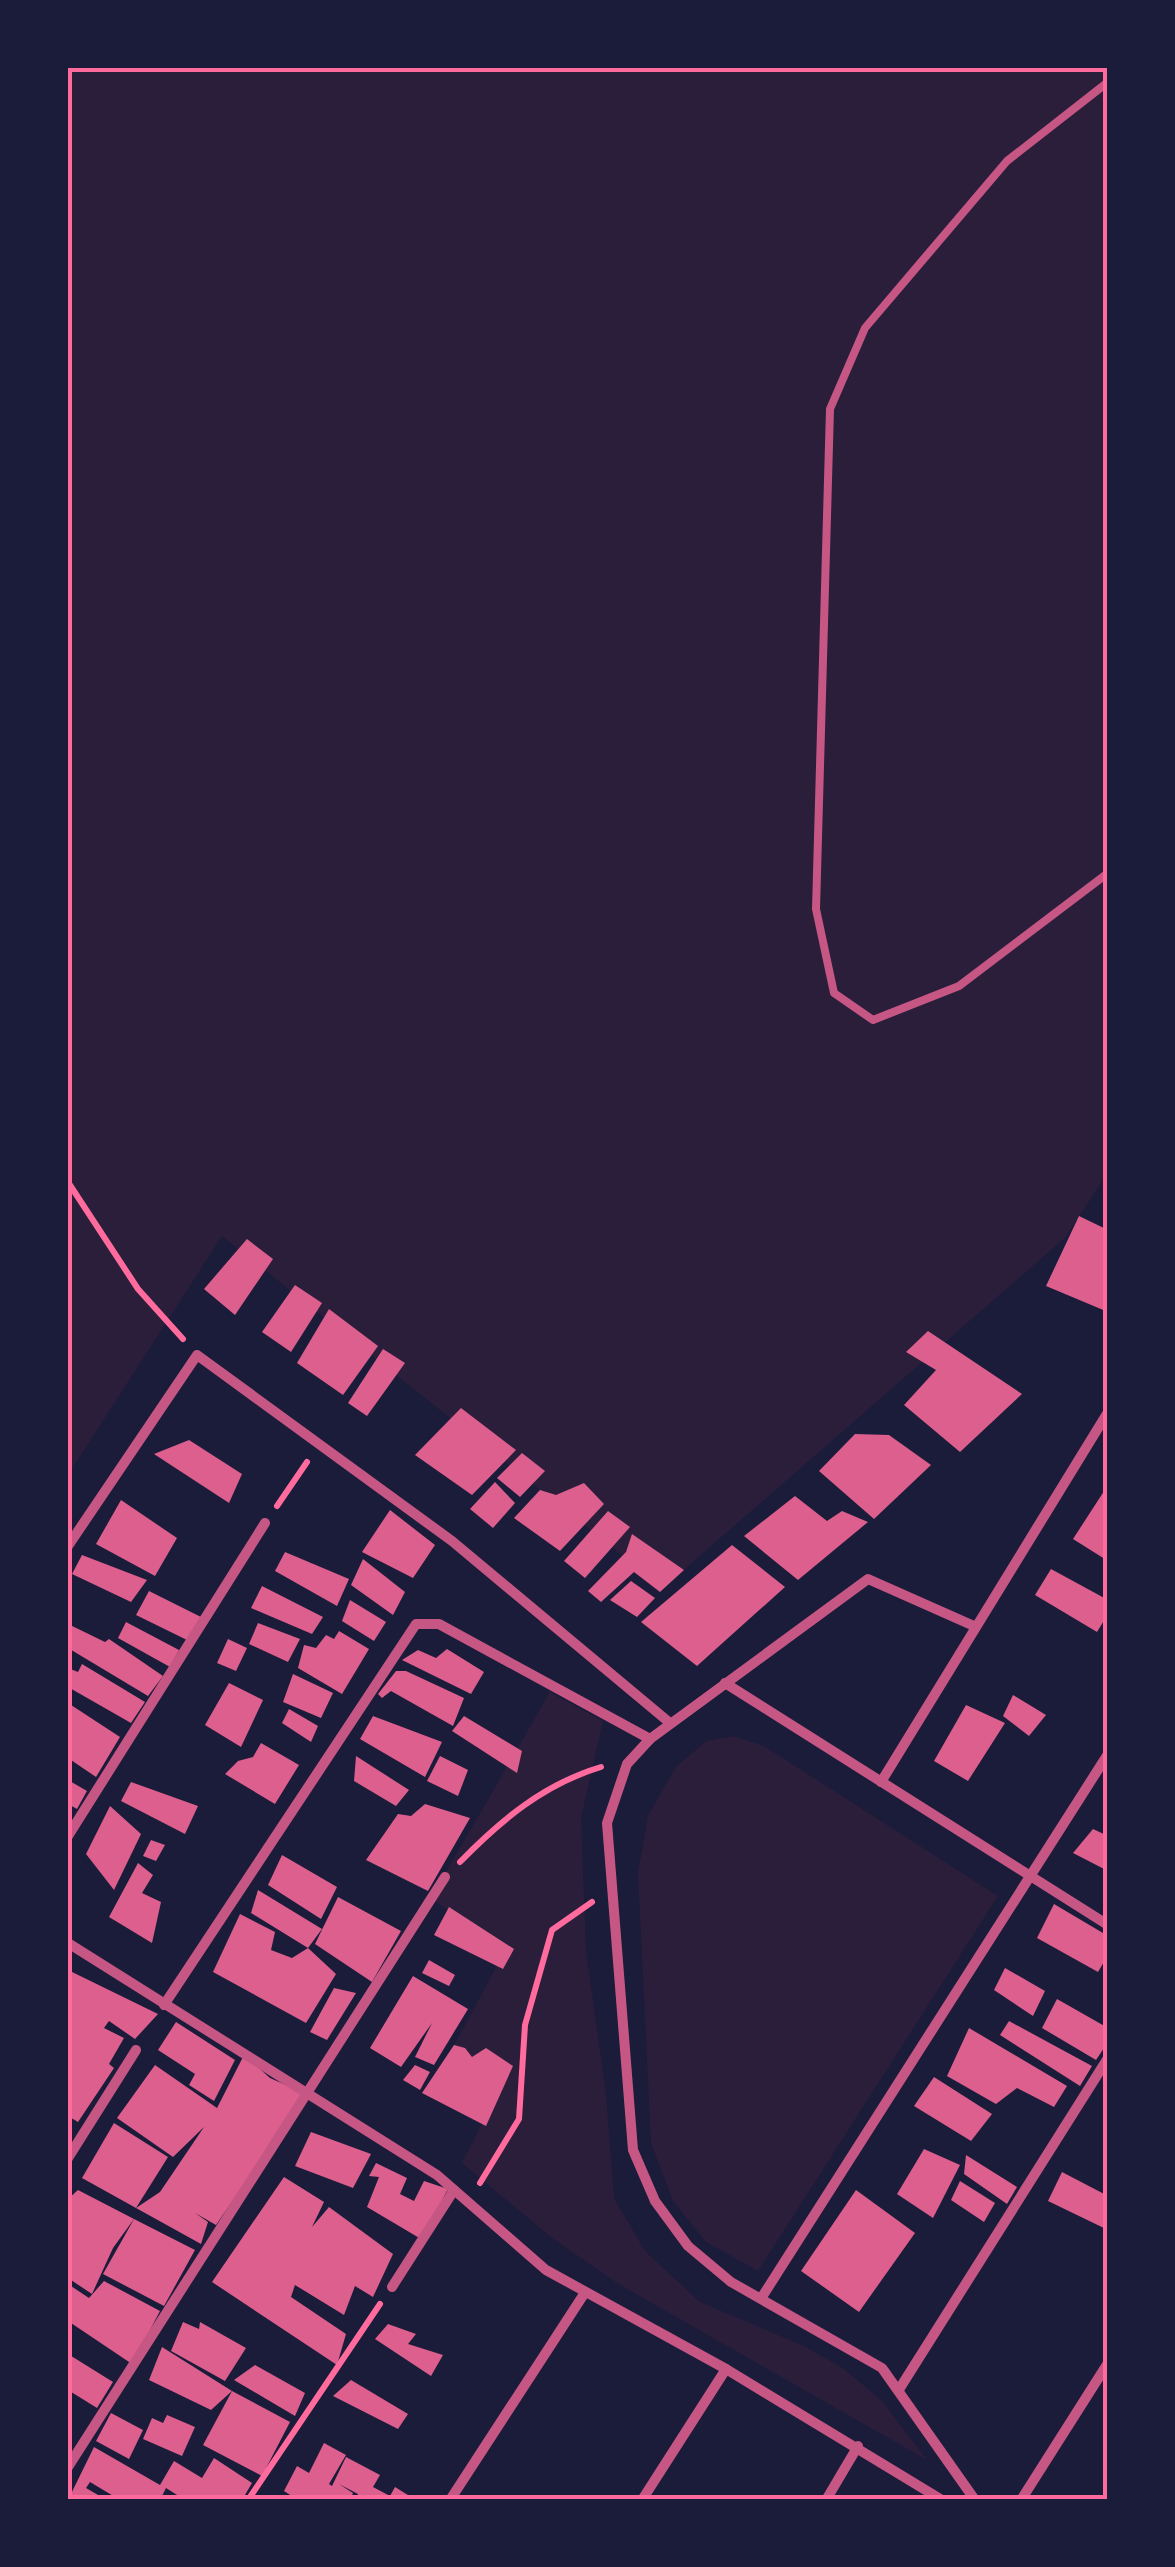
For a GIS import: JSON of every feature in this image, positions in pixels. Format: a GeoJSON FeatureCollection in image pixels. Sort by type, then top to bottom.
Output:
{"type":"FeatureCollection","features":[{"type":"Feature","properties":{"kind":"street"},"geometry":{"type":"LineString","coordinates":[[68,1546],[198,1355],[452,1541],[670,1723]]}},
{"type":"Feature","properties":{"kind":"street"},"geometry":{"type":"LineString","coordinates":[[881,1782],[1108,1412]]}},
{"type":"Feature","properties":{"kind":"street"},"geometry":{"type":"LineString","coordinates":[[68,1836],[265,1523]]}},
{"type":"Feature","properties":{"kind":"street"},"geometry":{"type":"LineString","coordinates":[[974,1626],[868,1578],[650,1739],[627,1764],[606,1823],[634,2150],[655,2201],[688,2246],[731,2282],[882,2368],[900,2388],[975,2500]]}},
{"type":"Feature","properties":{"kind":"street"},"geometry":{"type":"LineString","coordinates":[[164,2005],[416,1624],[439,1624],[650,1739]]}},
{"type":"Feature","properties":{"kind":"street"},"geometry":{"type":"LineString","coordinates":[[725,1683],[1108,1925]]}},
{"type":"Feature","properties":{"kind":"street"},"geometry":{"type":"LineString","coordinates":[[762,2297],[1108,1754]]}},
{"type":"Feature","properties":{"kind":"street"},"geometry":{"type":"LineString","coordinates":[[68,2467],[445,1877]]}},
{"type":"Feature","properties":{"kind":"street"},"geometry":{"type":"LineString","coordinates":[[68,1944],[437,2174],[546,2270],[858,2446],[942,2500]]}},
{"type":"Feature","properties":{"kind":"street"},"geometry":{"type":"LineString","coordinates":[[68,2158],[136,2050]]}},
{"type":"Feature","properties":{"kind":"street"},"geometry":{"type":"LineString","coordinates":[[900,2388],[1108,2058]]}},
{"type":"Feature","properties":{"kind":"street"},"geometry":{"type":"LineString","coordinates":[[392,2287],[454,2190]]}},
{"type":"Feature","properties":{"kind":"street"},"geometry":{"type":"LineString","coordinates":[[450,2500],[584,2294]]}},
{"type":"Feature","properties":{"kind":"street"},"geometry":{"type":"LineString","coordinates":[[1021,2500],[1108,2363]]}},
{"type":"Feature","properties":{"kind":"street"},"geometry":{"type":"LineString","coordinates":[[642,2500],[726,2370]]}},
{"type":"Feature","properties":{"kind":"street"},"geometry":{"type":"LineString","coordinates":[[826,2500],[858,2446]]}},
{"type":"Feature","properties":{"kind":"lane"},"geometry":{"type":"LineString","coordinates":[[1108,82],[1008,161],[865,328],[830,409],[816,909],[834,993],[873,1020],[959,986],[1108,873]]}},
{"type":"Feature","properties":{"kind":"path"},"geometry":{"type":"LineString","coordinates":[[68,1182],[138,1289],[198,1355]]}},
{"type":"Feature","properties":{"kind":"path"},"geometry":{"type":"LineString","coordinates":[[265,1523],[318,1445]]}},
{"type":"Feature","properties":{"kind":"path"},"geometry":{"type":"LineString","coordinates":[[445,1877],[491,1830],[529,1800],[573,1776],[627,1764]]}},
{"type":"Feature","properties":{"kind":"path"},"geometry":{"type":"LineString","coordinates":[[468,2204],[519,2120],[525,2025],[552,1930],[610,1890]]}},
{"type":"Feature","properties":{"kind":"path"},"geometry":{"type":"LineString","coordinates":[[248,2500],[392,2287]]}},
{"type":"Feature","properties":{"kind":"shaded area"},"geometry":{"type":"Polygon","coordinates":[[[68,68],[1107,68],[1108,1172],[1066,1237],[663,1588],[222,1236],[68,1475],[68,68]]]}},
{"type":"Feature","properties":{"kind":"shaded area"},"geometry":{"type":"Polygon","coordinates":[[[550,1692],[603,1721],[581,1818],[586,1950],[606,2094],[614,2198],[645,2251],[700,2302],[804,2346],[844,2369],[882,2401],[927,2460],[620,2285],[552,2238],[462,2163],[498,2092],[445,2062],[505,1951],[431,1898],[550,1692]]]}},
{"type":"Feature","properties":{"kind":"shaded area"},"geometry":{"type":"Polygon","coordinates":[[[733,1736],[764,1746],[998,1896],[758,2271],[706,2242],[673,2201],[651,2143],[638,1873],[648,1815],[676,1767],[706,1741],[733,1736]]]}},
{"type":"Feature","properties":{"kind":"building"},"geometry":{"type":"Polygon","coordinates":[[[1079,1216],[1108,1230],[1108,1312],[1046,1286],[1079,1216]]]}},
{"type":"Feature","properties":{"kind":"building"},"geometry":{"type":"Polygon","coordinates":[[[247,1239],[273,1259],[235,1315],[204,1289],[247,1239]]]}},
{"type":"Feature","properties":{"kind":"building"},"geometry":{"type":"Polygon","coordinates":[[[295,1285],[322,1303],[291,1352],[262,1332],[295,1285]]]}},
{"type":"Feature","properties":{"kind":"building"},"geometry":{"type":"Polygon","coordinates":[[[329,1309],[378,1346],[343,1395],[297,1363],[329,1309]]]}},
{"type":"Feature","properties":{"kind":"building"},"geometry":{"type":"Polygon","coordinates":[[[928,1331],[1022,1394],[960,1452],[904,1405],[936,1370],[906,1352],[928,1331]]]}},
{"type":"Feature","properties":{"kind":"building"},"geometry":{"type":"Polygon","coordinates":[[[383,1349],[405,1363],[367,1416],[348,1403],[383,1349]]]}},
{"type":"Feature","properties":{"kind":"building"},"geometry":{"type":"Polygon","coordinates":[[[461,1408],[516,1450],[472,1495],[415,1455],[461,1408]]]}},
{"type":"Feature","properties":{"kind":"building"},"geometry":{"type":"Polygon","coordinates":[[[855,1434],[889,1435],[931,1465],[874,1519],[819,1471],[855,1434]]]}},
{"type":"Feature","properties":{"kind":"building"},"geometry":{"type":"Polygon","coordinates":[[[189,1440],[242,1474],[229,1503],[154,1454],[189,1440]]]}},
{"type":"Feature","properties":{"kind":"building"},"geometry":{"type":"Polygon","coordinates":[[[522,1453],[545,1471],[520,1497],[497,1478],[522,1453]]]}},
{"type":"Feature","properties":{"kind":"building"},"geometry":{"type":"Polygon","coordinates":[[[495,1482],[515,1503],[493,1528],[470,1509],[495,1482]]]}},
{"type":"Feature","properties":{"kind":"building"},"geometry":{"type":"Polygon","coordinates":[[[584,1483],[604,1504],[560,1551],[514,1518],[540,1490],[556,1495],[584,1483]]]}},
{"type":"Feature","properties":{"kind":"building"},"geometry":{"type":"Polygon","coordinates":[[[1108,1485],[1108,1561],[1073,1539],[1108,1485]]]}},
{"type":"Feature","properties":{"kind":"building"},"geometry":{"type":"Polygon","coordinates":[[[795,1496],[827,1521],[842,1511],[868,1522],[798,1580],[744,1536],[795,1496]]]}},
{"type":"Feature","properties":{"kind":"building"},"geometry":{"type":"Polygon","coordinates":[[[121,1500],[177,1538],[155,1576],[96,1544],[121,1500]]]}},
{"type":"Feature","properties":{"kind":"building"},"geometry":{"type":"Polygon","coordinates":[[[390,1510],[435,1545],[413,1578],[362,1552],[390,1510]]]}},
{"type":"Feature","properties":{"kind":"building"},"geometry":{"type":"Polygon","coordinates":[[[608,1511],[630,1527],[585,1578],[564,1561],[608,1511]]]}},
{"type":"Feature","properties":{"kind":"building"},"geometry":{"type":"Polygon","coordinates":[[[632,1534],[684,1570],[660,1592],[634,1572],[601,1602],[588,1591],[626,1552],[632,1534]]]}},
{"type":"Feature","properties":{"kind":"building"},"geometry":{"type":"Polygon","coordinates":[[[732,1545],[785,1587],[697,1666],[641,1622],[732,1545]]]}},
{"type":"Feature","properties":{"kind":"building"},"geometry":{"type":"Polygon","coordinates":[[[285,1552],[349,1579],[337,1606],[275,1571],[285,1552]]]}},
{"type":"Feature","properties":{"kind":"building"},"geometry":{"type":"Polygon","coordinates":[[[82,1555],[147,1580],[131,1602],[72,1574],[82,1555]]]}},
{"type":"Feature","properties":{"kind":"building"},"geometry":{"type":"Polygon","coordinates":[[[363,1559],[405,1592],[393,1615],[351,1585],[363,1559]]]}},
{"type":"Feature","properties":{"kind":"building"},"geometry":{"type":"Polygon","coordinates":[[[1051,1569],[1108,1600],[1108,1614],[1097,1632],[1035,1595],[1051,1569]]]}},
{"type":"Feature","properties":{"kind":"building"},"geometry":{"type":"Polygon","coordinates":[[[631,1581],[655,1598],[637,1617],[610,1600],[631,1581]]]}},
{"type":"Feature","properties":{"kind":"building"},"geometry":{"type":"Polygon","coordinates":[[[262,1586],[323,1617],[312,1634],[251,1608],[262,1586]]]}},
{"type":"Feature","properties":{"kind":"building"},"geometry":{"type":"Polygon","coordinates":[[[149,1591],[201,1617],[189,1641],[136,1615],[149,1591]]]}},
{"type":"Feature","properties":{"kind":"building"},"geometry":{"type":"Polygon","coordinates":[[[350,1600],[386,1622],[374,1641],[342,1621],[350,1600]]]}},
{"type":"Feature","properties":{"kind":"building"},"geometry":{"type":"Polygon","coordinates":[[[126,1622],[179,1650],[170,1667],[118,1638],[126,1622]]]}},
{"type":"Feature","properties":{"kind":"building"},"geometry":{"type":"Polygon","coordinates":[[[258,1623],[300,1639],[288,1662],[249,1644],[258,1623]]]}},
{"type":"Feature","properties":{"kind":"building"},"geometry":{"type":"Polygon","coordinates":[[[68,1624],[105,1642],[109,1639],[163,1676],[148,1696],[68,1648],[68,1624]]]}},
{"type":"Feature","properties":{"kind":"building"},"geometry":{"type":"Polygon","coordinates":[[[339,1631],[369,1649],[342,1694],[298,1668],[304,1645],[316,1648],[326,1635],[334,1639],[339,1631]]]}},
{"type":"Feature","properties":{"kind":"building"},"geometry":{"type":"Polygon","coordinates":[[[228,1639],[247,1648],[236,1671],[217,1663],[228,1639]]]}},
{"type":"Feature","properties":{"kind":"building"},"geometry":{"type":"Polygon","coordinates":[[[447,1649],[484,1672],[471,1694],[402,1660],[418,1650],[436,1658],[447,1649]]]}},
{"type":"Feature","properties":{"kind":"building"},"geometry":{"type":"Polygon","coordinates":[[[82,1664],[145,1702],[131,1723],[68,1687],[68,1668],[78,1672],[82,1664]]]}},
{"type":"Feature","properties":{"kind":"building"},"geometry":{"type":"Polygon","coordinates":[[[396,1671],[406,1671],[464,1698],[453,1726],[391,1691],[382,1698],[378,1694],[396,1671]]]}},
{"type":"Feature","properties":{"kind":"building"},"geometry":{"type":"Polygon","coordinates":[[[293,1674],[333,1693],[321,1718],[283,1702],[293,1674]]]}},
{"type":"Feature","properties":{"kind":"building"},"geometry":{"type":"Polygon","coordinates":[[[229,1683],[263,1700],[241,1747],[205,1725],[229,1683]]]}},
{"type":"Feature","properties":{"kind":"building"},"geometry":{"type":"Polygon","coordinates":[[[1013,1695],[1046,1715],[1029,1736],[1003,1716],[1013,1695]]]}},
{"type":"Feature","properties":{"kind":"building"},"geometry":{"type":"Polygon","coordinates":[[[68,1703],[120,1737],[96,1777],[68,1758],[68,1703]]]}},
{"type":"Feature","properties":{"kind":"building"},"geometry":{"type":"Polygon","coordinates":[[[966,1705],[1005,1723],[968,1781],[934,1761],[966,1705]]]}},
{"type":"Feature","properties":{"kind":"building"},"geometry":{"type":"Polygon","coordinates":[[[289,1709],[318,1726],[311,1742],[282,1723],[289,1709]]]}},
{"type":"Feature","properties":{"kind":"building"},"geometry":{"type":"Polygon","coordinates":[[[373,1716],[442,1742],[425,1777],[360,1739],[373,1716]]]}},
{"type":"Feature","properties":{"kind":"building"},"geometry":{"type":"Polygon","coordinates":[[[464,1716],[522,1751],[517,1773],[452,1731],[464,1716]]]}},
{"type":"Feature","properties":{"kind":"building"},"geometry":{"type":"Polygon","coordinates":[[[261,1743],[299,1765],[275,1804],[225,1774],[238,1761],[253,1757],[261,1743]]]}},
{"type":"Feature","properties":{"kind":"building"},"geometry":{"type":"Polygon","coordinates":[[[356,1756],[409,1790],[396,1806],[354,1781],[356,1756]]]}},
{"type":"Feature","properties":{"kind":"building"},"geometry":{"type":"Polygon","coordinates":[[[440,1756],[468,1770],[458,1796],[427,1781],[440,1756]]]}},
{"type":"Feature","properties":{"kind":"building"},"geometry":{"type":"Polygon","coordinates":[[[68,1780],[87,1791],[77,1809],[68,1804],[68,1780]]]}},
{"type":"Feature","properties":{"kind":"building"},"geometry":{"type":"Polygon","coordinates":[[[131,1782],[198,1806],[185,1834],[121,1801],[131,1782]]]}},
{"type":"Feature","properties":{"kind":"building"},"geometry":{"type":"Polygon","coordinates":[[[425,1804],[470,1818],[428,1891],[366,1860],[398,1814],[411,1816],[425,1804]]]}},
{"type":"Feature","properties":{"kind":"building"},"geometry":{"type":"Polygon","coordinates":[[[110,1806],[141,1834],[114,1890],[86,1854],[110,1806]]]}},
{"type":"Feature","properties":{"kind":"building"},"geometry":{"type":"Polygon","coordinates":[[[1093,1829],[1108,1836],[1108,1871],[1073,1853],[1093,1829]]]}},
{"type":"Feature","properties":{"kind":"building"},"geometry":{"type":"Polygon","coordinates":[[[151,1840],[165,1845],[156,1861],[143,1856],[151,1840]]]}},
{"type":"Feature","properties":{"kind":"building"},"geometry":{"type":"Polygon","coordinates":[[[282,1855],[337,1887],[321,1919],[268,1885],[282,1855]]]}},
{"type":"Feature","properties":{"kind":"building"},"geometry":{"type":"Polygon","coordinates":[[[138,1863],[153,1875],[142,1893],[161,1902],[152,1943],[109,1917],[138,1863]]]}},
{"type":"Feature","properties":{"kind":"building"},"geometry":{"type":"Polygon","coordinates":[[[258,1890],[322,1929],[308,1948],[251,1913],[258,1890]]]}},
{"type":"Feature","properties":{"kind":"building"},"geometry":{"type":"Polygon","coordinates":[[[338,1897],[401,1931],[372,1982],[315,1944],[338,1897]]]}},
{"type":"Feature","properties":{"kind":"building"},"geometry":{"type":"Polygon","coordinates":[[[1054,1904],[1108,1936],[1108,1955],[1098,1972],[1037,1938],[1054,1904]]]}},
{"type":"Feature","properties":{"kind":"building"},"geometry":{"type":"Polygon","coordinates":[[[449,1907],[514,1949],[503,1969],[434,1935],[449,1907]]]}},
{"type":"Feature","properties":{"kind":"building"},"geometry":{"type":"Polygon","coordinates":[[[240,1914],[275,1932],[271,1950],[292,1958],[308,1948],[336,1974],[306,2023],[213,1972],[240,1914]]]}},
{"type":"Feature","properties":{"kind":"building"},"geometry":{"type":"Polygon","coordinates":[[[429,1960],[455,1975],[449,1986],[422,1973],[429,1960]]]}},
{"type":"Feature","properties":{"kind":"building"},"geometry":{"type":"Polygon","coordinates":[[[1005,1968],[1045,1991],[1033,2016],[994,1990],[1005,1968]]]}},
{"type":"Feature","properties":{"kind":"building"},"geometry":{"type":"Polygon","coordinates":[[[68,1970],[158,2014],[135,2039],[109,2021],[104,2028],[124,2038],[109,2064],[114,2068],[78,2122],[68,2116],[68,1970]]]}},
{"type":"Feature","properties":{"kind":"building"},"geometry":{"type":"Polygon","coordinates":[[[413,1976],[468,2009],[434,2065],[415,2057],[432,2023],[401,2067],[370,2048],[413,1976]]]}},
{"type":"Feature","properties":{"kind":"building"},"geometry":{"type":"Polygon","coordinates":[[[334,1988],[356,1993],[327,2040],[310,2032],[334,1988]]]}},
{"type":"Feature","properties":{"kind":"building"},"geometry":{"type":"Polygon","coordinates":[[[1057,1999],[1108,2028],[1108,2042],[1096,2060],[1042,2028],[1057,1999]]]}},
{"type":"Feature","properties":{"kind":"building"},"geometry":{"type":"Polygon","coordinates":[[[1009,2021],[1092,2066],[1080,2086],[1000,2035],[1009,2021]]]}},
{"type":"Feature","properties":{"kind":"building"},"geometry":{"type":"Polygon","coordinates":[[[176,2022],[235,2060],[214,2101],[189,2085],[195,2074],[158,2050],[176,2022]]]}},
{"type":"Feature","properties":{"kind":"building"},"geometry":{"type":"Polygon","coordinates":[[[969,2028],[1067,2086],[1054,2107],[1017,2088],[996,2104],[947,2076],[969,2028]]]}},
{"type":"Feature","properties":{"kind":"building"},"geometry":{"type":"Polygon","coordinates":[[[454,2045],[465,2048],[472,2057],[486,2048],[513,2066],[486,2126],[422,2093],[454,2045]]]}},
{"type":"Feature","properties":{"kind":"building"},"geometry":{"type":"Polygon","coordinates":[[[244,2055],[270,2078],[306,2094],[216,2225],[195,2213],[208,2222],[201,2244],[136,2208],[160,2192],[204,2127],[173,2157],[117,2118],[155,2065],[217,2108],[244,2055]]]}},
{"type":"Feature","properties":{"kind":"building"},"geometry":{"type":"Polygon","coordinates":[[[415,2065],[430,2072],[420,2090],[403,2080],[415,2065]]]}},
{"type":"Feature","properties":{"kind":"building"},"geometry":{"type":"Polygon","coordinates":[[[934,2077],[992,2114],[971,2141],[914,2106],[934,2077]]]}},
{"type":"Feature","properties":{"kind":"building"},"geometry":{"type":"Polygon","coordinates":[[[114,2123],[168,2157],[136,2208],[82,2178],[114,2123]]]}},
{"type":"Feature","properties":{"kind":"building"},"geometry":{"type":"Polygon","coordinates":[[[311,2132],[371,2154],[353,2188],[295,2166],[311,2132]]]}},
{"type":"Feature","properties":{"kind":"building"},"geometry":{"type":"Polygon","coordinates":[[[924,2149],[960,2165],[933,2218],[897,2194],[924,2149]]]}},
{"type":"Feature","properties":{"kind":"building"},"geometry":{"type":"Polygon","coordinates":[[[966,2155],[1017,2187],[1007,2204],[964,2174],[966,2155]]]}},
{"type":"Feature","properties":{"kind":"building"},"geometry":{"type":"Polygon","coordinates":[[[376,2163],[407,2178],[400,2194],[414,2201],[424,2181],[448,2189],[421,2239],[367,2207],[379,2177],[369,2176],[376,2163]]]}},
{"type":"Feature","properties":{"kind":"building"},"geometry":{"type":"Polygon","coordinates":[[[1062,2172],[1108,2196],[1108,2230],[1048,2201],[1062,2172]]]}},
{"type":"Feature","properties":{"kind":"building"},"geometry":{"type":"Polygon","coordinates":[[[284,2177],[324,2202],[312,2227],[329,2207],[393,2254],[373,2297],[355,2286],[344,2315],[295,2285],[291,2297],[346,2334],[337,2365],[212,2282],[284,2177]]]}},
{"type":"Feature","properties":{"kind":"building"},"geometry":{"type":"Polygon","coordinates":[[[960,2181],[995,2203],[984,2222],[951,2200],[960,2181]]]}},
{"type":"Feature","properties":{"kind":"building"},"geometry":{"type":"Polygon","coordinates":[[[78,2190],[134,2219],[113,2248],[92,2294],[68,2278],[68,2199],[78,2190]]]}},
{"type":"Feature","properties":{"kind":"building"},"geometry":{"type":"Polygon","coordinates":[[[856,2190],[915,2233],[859,2312],[801,2271],[856,2190]]]}},
{"type":"Feature","properties":{"kind":"building"},"geometry":{"type":"Polygon","coordinates":[[[134,2219],[195,2250],[164,2306],[103,2274],[134,2219]]]}},
{"type":"Feature","properties":{"kind":"building"},"geometry":{"type":"Polygon","coordinates":[[[104,2281],[160,2311],[132,2364],[68,2321],[68,2284],[89,2298],[104,2281]]]}},
{"type":"Feature","properties":{"kind":"building"},"geometry":{"type":"Polygon","coordinates":[[[183,2322],[199,2329],[200,2322],[246,2348],[225,2381],[171,2351],[183,2322]]]}},
{"type":"Feature","properties":{"kind":"building"},"geometry":{"type":"Polygon","coordinates":[[[388,2324],[416,2334],[408,2344],[443,2355],[431,2376],[375,2339],[388,2324]]]}},
{"type":"Feature","properties":{"kind":"building"},"geometry":{"type":"Polygon","coordinates":[[[162,2347],[232,2391],[211,2410],[149,2380],[162,2347]]]}},
{"type":"Feature","properties":{"kind":"building"},"geometry":{"type":"Polygon","coordinates":[[[68,2354],[113,2382],[97,2408],[68,2390],[68,2354]]]}},
{"type":"Feature","properties":{"kind":"building"},"geometry":{"type":"Polygon","coordinates":[[[255,2365],[305,2393],[295,2416],[234,2380],[255,2365]]]}},
{"type":"Feature","properties":{"kind":"building"},"geometry":{"type":"Polygon","coordinates":[[[351,2380],[408,2414],[398,2429],[333,2396],[351,2380]]]}},
{"type":"Feature","properties":{"kind":"building"},"geometry":{"type":"Polygon","coordinates":[[[232,2391],[290,2422],[262,2476],[203,2445],[232,2391]]]}},
{"type":"Feature","properties":{"kind":"building"},"geometry":{"type":"Polygon","coordinates":[[[111,2413],[143,2430],[129,2459],[96,2441],[111,2413]]]}},
{"type":"Feature","properties":{"kind":"building"},"geometry":{"type":"Polygon","coordinates":[[[167,2415],[195,2427],[182,2456],[143,2439],[152,2418],[163,2423],[167,2415]]]}},
{"type":"Feature","properties":{"kind":"building"},"geometry":{"type":"Polygon","coordinates":[[[324,2443],[346,2455],[329,2484],[332,2486],[346,2457],[380,2475],[373,2487],[390,2496],[395,2487],[416,2500],[355,2500],[358,2494],[339,2484],[353,2493],[350,2500],[298,2500],[284,2491],[297,2466],[309,2473],[324,2443]]]}},
{"type":"Feature","properties":{"kind":"building"},"geometry":{"type":"Polygon","coordinates":[[[94,2447],[160,2485],[174,2461],[202,2478],[214,2458],[252,2483],[242,2500],[230,2495],[226,2500],[185,2500],[166,2488],[160,2500],[120,2500],[90,2482],[86,2488],[107,2500],[68,2500],[94,2447]]]}}]}
